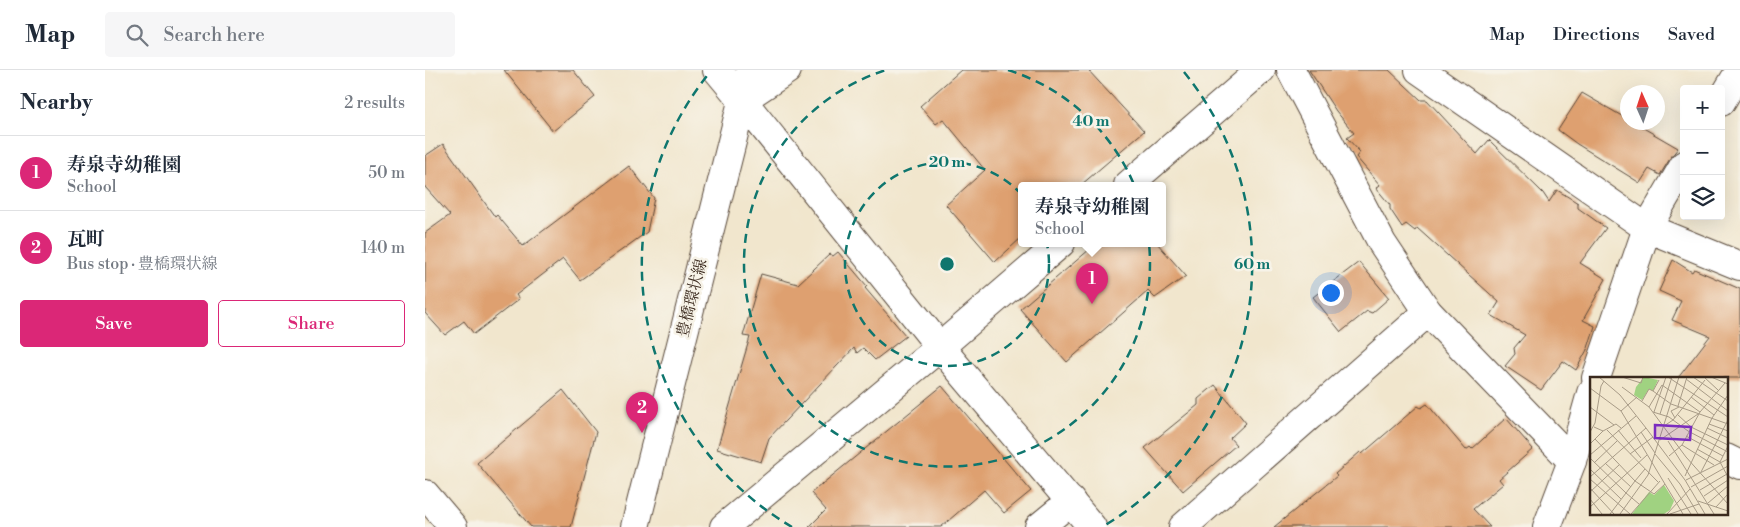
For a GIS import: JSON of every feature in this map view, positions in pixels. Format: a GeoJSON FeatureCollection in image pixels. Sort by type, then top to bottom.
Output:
{"type":"FeatureCollection","features":[{"type":"Feature","properties":{"kind":"main road"},"geometry":{"type":"LineString","coordinates":[[717,70],[941,347],[1092,527]]}},
{"type":"Feature","properties":{"kind":"main road","name":"豊橋環状線"},"geometry":{"type":"LineString","coordinates":[[635,527],[750,70]]}},
{"type":"Feature","properties":{"kind":"main road"},"geometry":{"type":"LineString","coordinates":[[742,100],[787,70]]}},
{"type":"Feature","properties":{"kind":"main road"},"geometry":{"type":"LineString","coordinates":[[1131,182],[1261,70]]}},
{"type":"Feature","properties":{"kind":"main road"},"geometry":{"type":"LineString","coordinates":[[1291,70],[1382,243],[1428,312],[1572,461]]}},
{"type":"Feature","properties":{"kind":"main road"},"geometry":{"type":"LineString","coordinates":[[1419,70],[1647,228],[1740,266]]}},
{"type":"Feature","properties":{"kind":"main road"},"geometry":{"type":"LineString","coordinates":[[1725,95],[1740,70]]}},
{"type":"Feature","properties":{"kind":"main road"},"geometry":{"type":"LineString","coordinates":[[1596,377],[1647,228],[1680,172]]}},
{"type":"Feature","properties":{"kind":"main road"},"geometry":{"type":"LineString","coordinates":[[724,527],[941,347],[1056,247]]}},
{"type":"Feature","properties":{"kind":"main road"},"geometry":{"type":"LineString","coordinates":[[1183,527],[1428,312]]}},
{"type":"Feature","properties":{"kind":"main road"},"geometry":{"type":"LineString","coordinates":[[1547,527],[1572,461],[1590,397]]}},
{"type":"Feature","properties":{"kind":"main road"},"geometry":{"type":"LineString","coordinates":[[1727,458],[1740,465]]}},
{"type":"Feature","properties":{"kind":"main road"},"geometry":{"type":"LineString","coordinates":[[425,494],[453,527]]}},
{"type":"Feature","properties":{"kind":"main road"},"geometry":{"type":"LineString","coordinates":[[1039,527],[1071,501]]}},
{"type":"Feature","properties":{"kind":"building"},"geometry":{"type":"Polygon","coordinates":[[[504,70],[573,70],[595,97],[553,131],[504,70]]]}},
{"type":"Feature","properties":{"kind":"building"},"geometry":{"type":"Polygon","coordinates":[[[961,70],[1088,70],[1144,131],[1084,182],[1018,182],[1018,241],[995,262],[946,205],[985,170],[943,119],[936,124],[920,106],[961,70]]]}},
{"type":"Feature","properties":{"kind":"building"},"geometry":{"type":"Polygon","coordinates":[[[1309,70],[1389,70],[1421,100],[1427,100],[1477,154],[1489,140],[1543,193],[1549,202],[1557,190],[1578,203],[1578,208],[1606,228],[1580,263],[1606,279],[1583,320],[1595,326],[1588,348],[1576,370],[1563,361],[1541,390],[1505,366],[1515,354],[1514,348],[1525,335],[1491,315],[1499,302],[1417,228],[1415,231],[1406,224],[1402,227],[1390,209],[1390,205],[1376,188],[1380,185],[1356,157],[1360,152],[1347,138],[1354,133],[1336,111],[1309,70]]]}},
{"type":"Feature","properties":{"kind":"building"},"geometry":{"type":"Polygon","coordinates":[[[1582,93],[1620,115],[1620,130],[1647,130],[1678,148],[1660,175],[1649,169],[1640,183],[1558,130],[1582,93]]]}},
{"type":"Feature","properties":{"kind":"building"},"geometry":{"type":"Polygon","coordinates":[[[443,144],[495,217],[497,215],[523,246],[629,166],[654,198],[647,232],[580,280],[563,259],[516,295],[519,299],[474,334],[464,321],[445,335],[425,313],[425,233],[450,215],[425,187],[425,156],[443,144]]]}},
{"type":"Feature","properties":{"kind":"building"},"geometry":{"type":"Polygon","coordinates":[[[1092,247],[1161,247],[1186,276],[1155,298],[1148,291],[1067,362],[1020,309],[1092,247]]]}},
{"type":"Feature","properties":{"kind":"building"},"geometry":{"type":"Polygon","coordinates":[[[838,252],[867,286],[865,288],[906,336],[875,360],[863,348],[857,353],[854,348],[769,438],[761,462],[717,449],[750,337],[743,336],[761,274],[798,284],[830,254],[833,256],[838,252]]]}},
{"type":"Feature","properties":{"kind":"building"},"geometry":{"type":"Polygon","coordinates":[[[1673,260],[1692,272],[1694,269],[1740,289],[1740,378],[1679,377],[1710,336],[1672,320],[1681,301],[1659,291],[1673,260]]]}},
{"type":"Feature","properties":{"kind":"building"},"geometry":{"type":"Polygon","coordinates":[[[1359,262],[1389,298],[1372,313],[1367,311],[1341,332],[1313,297],[1359,262]]]}},
{"type":"Feature","properties":{"kind":"building"},"geometry":{"type":"Polygon","coordinates":[[[1215,385],[1246,423],[1230,438],[1236,445],[1183,491],[1145,448],[1198,405],[1198,399],[1215,385]]]}},
{"type":"Feature","properties":{"kind":"building"},"geometry":{"type":"Polygon","coordinates":[[[942,386],[1031,491],[1004,513],[984,490],[941,527],[809,527],[826,510],[811,493],[942,386]]]}},
{"type":"Feature","properties":{"kind":"building"},"geometry":{"type":"Polygon","coordinates":[[[563,390],[596,432],[571,527],[531,527],[477,463],[563,390]]]}},
{"type":"Feature","properties":{"kind":"building"},"geometry":{"type":"Polygon","coordinates":[[[1427,404],[1466,450],[1470,447],[1472,449],[1506,418],[1533,449],[1499,479],[1503,484],[1473,509],[1490,527],[1274,527],[1337,476],[1335,474],[1360,452],[1362,454],[1418,406],[1421,408],[1427,404]]]}},
{"type":"Feature","properties":{"kind":"place","name":"寿泉寺幼稚園"},"geometry":{"type":"Point","coordinates":[1092,304]}},
{"type":"Feature","properties":{"kind":"place","name":"瓦町"},"geometry":{"type":"Point","coordinates":[642,433]}}]}
